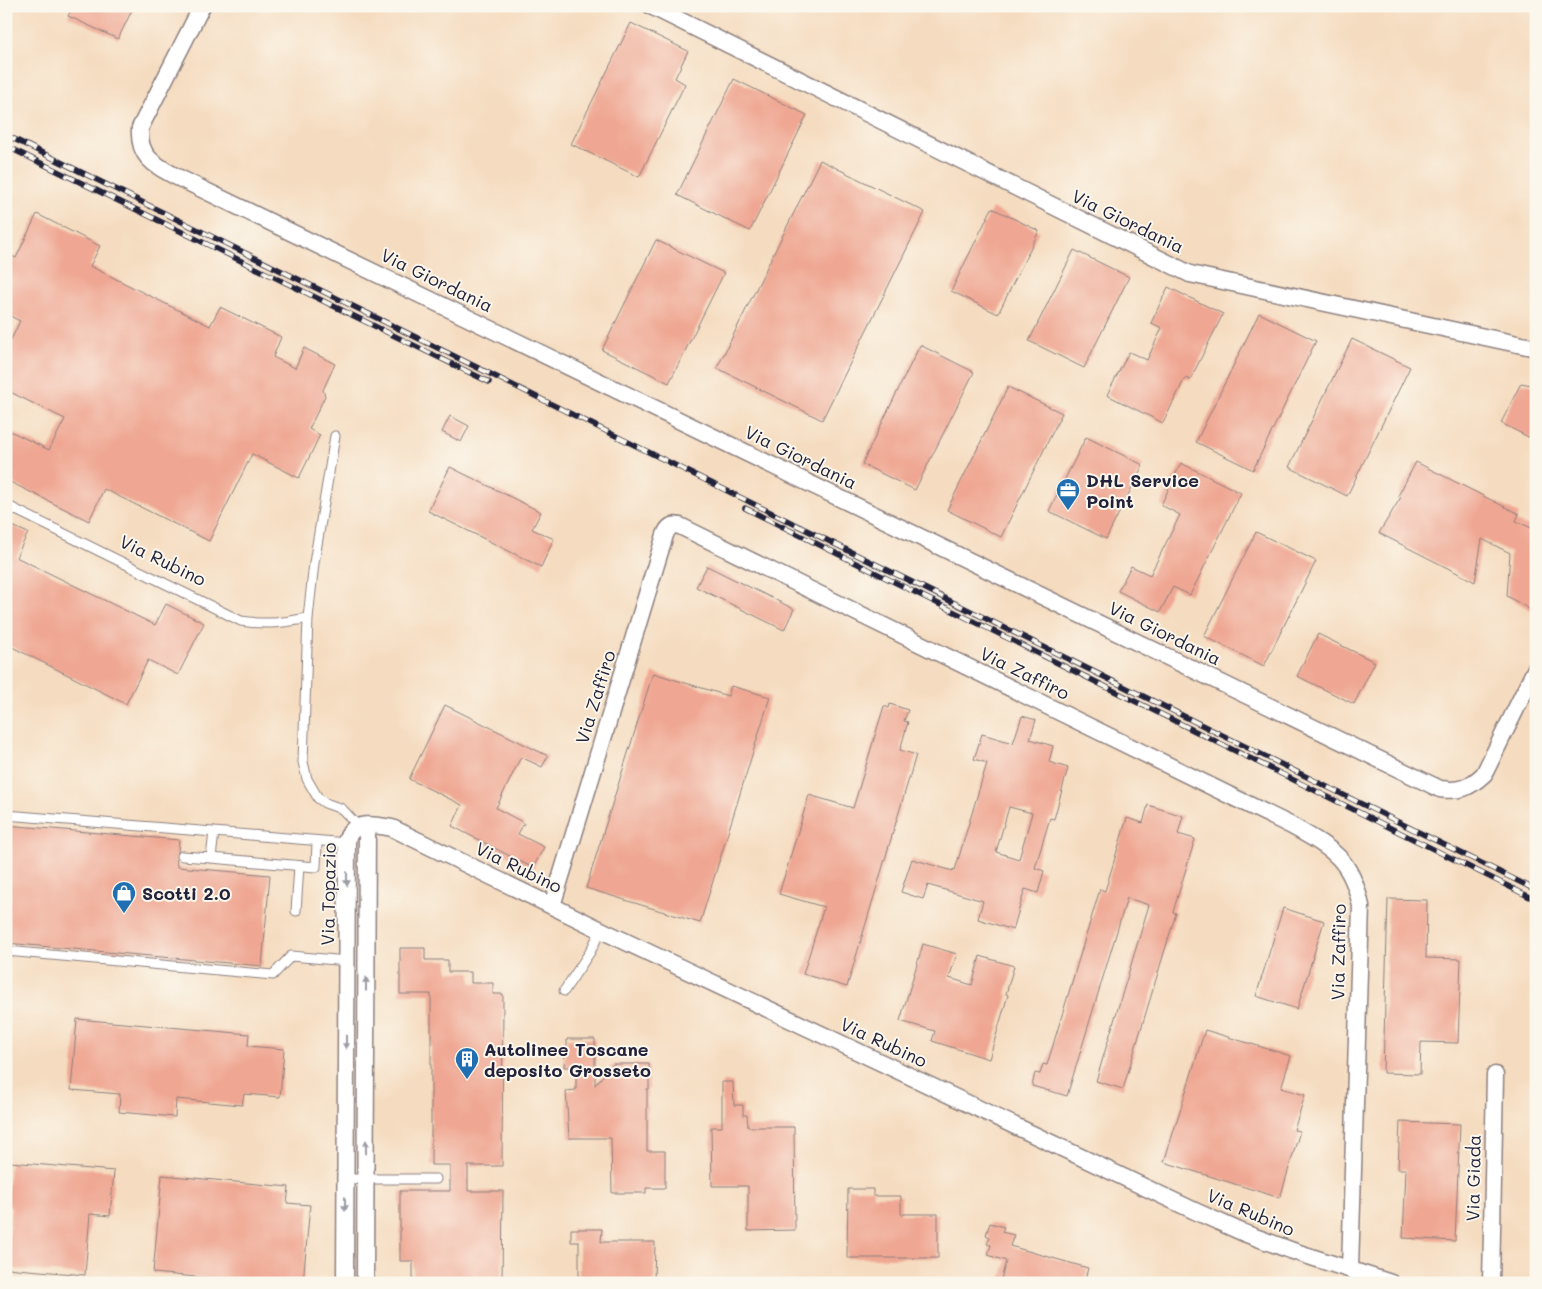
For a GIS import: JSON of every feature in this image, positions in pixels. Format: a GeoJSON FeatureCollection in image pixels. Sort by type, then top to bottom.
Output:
{"type":"FeatureCollection","features":[{"type":"Feature","properties":{"kind":"street","name":"Via Giordania"},"geometry":{"type":"LineString","coordinates":[[202,6],[140,128],[139,140],[148,159],[175,176],[1440,789],[1452,791],[1465,788],[1475,783],[1484,774],[1536,668]]}},
{"type":"Feature","properties":{"kind":"street","name":"Via Giordania"},"geometry":{"type":"LineString","coordinates":[[651,6],[1190,274],[1536,348]]}},
{"type":"Feature","properties":{"kind":"street","name":"Via Zaffiro"},"geometry":{"type":"LineString","coordinates":[[552,906],[665,535],[669,527],[673,525],[680,526],[1292,826],[1324,844],[1349,869],[1357,885],[1361,906],[1350,1269]]}},
{"type":"Feature","properties":{"kind":"street","name":"Via Topazio"},"geometry":{"type":"LineString","coordinates":[[345,1283],[347,843],[350,832],[362,826]]}},
{"type":"Feature","properties":{"kind":"street","name":"Via Rubino"},"geometry":{"type":"LineString","coordinates":[[362,826],[392,828],[601,930],[1244,1233],[1293,1252],[1391,1283]]}},
{"type":"Feature","properties":{"kind":"street"},"geometry":{"type":"LineString","coordinates":[[362,826],[366,1179],[365,1283]]}},
{"type":"Feature","properties":{"kind":"street","name":"Via Giada"},"geometry":{"type":"LineString","coordinates":[[1491,1283],[1495,1075]]}},
{"type":"Feature","properties":{"kind":"lane"},"geometry":{"type":"LineString","coordinates":[[335,436],[314,563],[308,618],[303,762],[307,779],[318,798],[325,803],[342,809],[362,826]]}},
{"type":"Feature","properties":{"kind":"lane","name":"Via Rubino"},"geometry":{"type":"LineString","coordinates":[[6,505],[241,620],[259,624],[276,624],[308,618]]}},
{"type":"Feature","properties":{"kind":"lane"},"geometry":{"type":"LineString","coordinates":[[6,815],[347,843]]}},
{"type":"Feature","properties":{"kind":"lane"},"geometry":{"type":"LineString","coordinates":[[212,858],[214,832]]}},
{"type":"Feature","properties":{"kind":"lane"},"geometry":{"type":"LineString","coordinates":[[182,856],[316,868],[318,842]]}},
{"type":"Feature","properties":{"kind":"lane"},"geometry":{"type":"LineString","coordinates":[[296,911],[299,866]]}},
{"type":"Feature","properties":{"kind":"lane"},"geometry":{"type":"LineString","coordinates":[[564,991],[590,952],[601,930]]}},
{"type":"Feature","properties":{"kind":"lane"},"geometry":{"type":"LineString","coordinates":[[6,951],[273,975],[291,956],[347,961]]}},
{"type":"Feature","properties":{"kind":"lane"},"geometry":{"type":"LineString","coordinates":[[346,1179],[436,1179]]}},
{"type":"Feature","properties":{"kind":"building"},"geometry":{"type":"Polygon","coordinates":[[[73,6],[134,6],[118,39],[68,16],[73,6]]]}},
{"type":"Feature","properties":{"kind":"building"},"geometry":{"type":"Polygon","coordinates":[[[631,23],[688,51],[675,78],[685,84],[639,177],[571,144],[631,23]]]}},
{"type":"Feature","properties":{"kind":"building"},"geometry":{"type":"Polygon","coordinates":[[[734,79],[807,115],[750,231],[677,195],[734,79]]]}},
{"type":"Feature","properties":{"kind":"building"},"geometry":{"type":"Polygon","coordinates":[[[820,160],[925,212],[822,420],[717,368],[820,160]]]}},
{"type":"Feature","properties":{"kind":"building"},"geometry":{"type":"Polygon","coordinates":[[[992,208],[1039,231],[998,314],[951,291],[992,208]]]}},
{"type":"Feature","properties":{"kind":"building"},"geometry":{"type":"Polygon","coordinates":[[[37,214],[100,246],[90,266],[210,326],[220,307],[281,337],[273,357],[295,368],[304,348],[335,364],[323,390],[325,396],[309,429],[320,435],[299,478],[252,454],[209,541],[104,489],[89,521],[6,480],[6,429],[49,450],[65,419],[6,390],[6,350],[20,321],[6,314],[6,253],[16,258],[37,214]]]}},
{"type":"Feature","properties":{"kind":"building"},"geometry":{"type":"Polygon","coordinates":[[[656,240],[724,273],[669,383],[602,350],[656,240]]]}},
{"type":"Feature","properties":{"kind":"building"},"geometry":{"type":"Polygon","coordinates":[[[1074,250],[1129,277],[1084,368],[1029,341],[1074,250]]]}},
{"type":"Feature","properties":{"kind":"building"},"geometry":{"type":"Polygon","coordinates":[[[1168,287],[1223,314],[1190,380],[1185,378],[1163,423],[1107,395],[1129,352],[1147,360],[1162,328],[1151,323],[1168,287]]]}},
{"type":"Feature","properties":{"kind":"building"},"geometry":{"type":"Polygon","coordinates":[[[1259,313],[1316,341],[1253,470],[1196,442],[1259,313]]]}},
{"type":"Feature","properties":{"kind":"building"},"geometry":{"type":"Polygon","coordinates":[[[1352,339],[1410,367],[1347,496],[1289,467],[1352,339]]]}},
{"type":"Feature","properties":{"kind":"building"},"geometry":{"type":"Polygon","coordinates":[[[920,345],[974,372],[915,490],[862,464],[920,345]]]}},
{"type":"Feature","properties":{"kind":"building"},"geometry":{"type":"Polygon","coordinates":[[[1521,383],[1536,386],[1536,441],[1501,423],[1521,383]]]}},
{"type":"Feature","properties":{"kind":"building"},"geometry":{"type":"Polygon","coordinates":[[[1008,387],[1062,413],[1001,537],[947,510],[1008,387]]]}},
{"type":"Feature","properties":{"kind":"building"},"geometry":{"type":"Polygon","coordinates":[[[450,416],[469,426],[461,442],[442,432],[450,416]]]}},
{"type":"Feature","properties":{"kind":"building"},"geometry":{"type":"Polygon","coordinates":[[[1086,437],[1143,465],[1106,539],[1049,511],[1086,437]]]}},
{"type":"Feature","properties":{"kind":"building"},"geometry":{"type":"Polygon","coordinates":[[[1416,462],[1519,514],[1516,521],[1536,530],[1536,593],[1534,612],[1507,596],[1510,553],[1482,539],[1475,582],[1379,533],[1401,497],[1398,496],[1416,462]]]}},
{"type":"Feature","properties":{"kind":"building"},"geometry":{"type":"Polygon","coordinates":[[[1181,463],[1241,493],[1190,595],[1173,587],[1160,612],[1118,591],[1131,566],[1150,575],[1180,515],[1161,505],[1181,463]]]}},
{"type":"Feature","properties":{"kind":"building"},"geometry":{"type":"Polygon","coordinates":[[[450,467],[541,512],[532,529],[554,539],[541,567],[428,511],[450,467]]]}},
{"type":"Feature","properties":{"kind":"building"},"geometry":{"type":"Polygon","coordinates":[[[6,523],[28,533],[16,557],[155,625],[166,604],[204,623],[178,675],[148,660],[126,704],[6,644],[6,523]]]}},
{"type":"Feature","properties":{"kind":"building"},"geometry":{"type":"Polygon","coordinates":[[[1256,532],[1316,561],[1264,666],[1204,636],[1256,532]]]}},
{"type":"Feature","properties":{"kind":"building"},"geometry":{"type":"Polygon","coordinates":[[[707,566],[794,609],[784,630],[696,587],[707,566]]]}},
{"type":"Feature","properties":{"kind":"building"},"geometry":{"type":"Polygon","coordinates":[[[1318,634],[1375,662],[1354,704],[1297,676],[1318,634]]]}},
{"type":"Feature","properties":{"kind":"building"},"geometry":{"type":"Polygon","coordinates":[[[653,673],[728,696],[731,686],[770,697],[700,923],[586,888],[653,673]]]}},
{"type":"Feature","properties":{"kind":"building"},"geometry":{"type":"Polygon","coordinates":[[[890,704],[908,710],[904,721],[908,722],[900,750],[916,755],[847,987],[803,974],[824,907],[779,894],[809,795],[853,808],[884,706],[889,708],[890,704]]]}},
{"type":"Feature","properties":{"kind":"building"},"geometry":{"type":"Polygon","coordinates":[[[445,705],[548,756],[542,767],[521,757],[496,808],[524,823],[518,834],[544,847],[533,868],[452,826],[462,805],[409,779],[445,705]]]}},
{"type":"Feature","properties":{"kind":"building"},"geometry":{"type":"Polygon","coordinates":[[[1022,716],[1036,720],[1030,739],[1053,746],[1049,762],[1068,768],[1054,819],[1050,818],[1035,868],[1044,871],[1038,893],[1025,889],[1013,930],[978,919],[983,901],[928,885],[923,899],[901,892],[912,859],[955,870],[987,763],[974,759],[982,734],[1013,743],[1022,716]],[[1009,807],[996,852],[1019,859],[1032,813],[1009,807]]]}},
{"type":"Feature","properties":{"kind":"building"},"geometry":{"type":"Polygon","coordinates":[[[1148,805],[1183,816],[1178,834],[1195,839],[1173,912],[1176,913],[1123,1089],[1096,1081],[1149,905],[1127,898],[1067,1096],[1032,1086],[1035,1073],[1040,1074],[1043,1064],[1047,1065],[1100,889],[1105,891],[1127,818],[1143,823],[1148,805]]]}},
{"type":"Feature","properties":{"kind":"building"},"geometry":{"type":"Polygon","coordinates":[[[6,825],[179,840],[176,855],[177,867],[270,875],[262,966],[6,943],[6,825]]]}},
{"type":"Feature","properties":{"kind":"building"},"geometry":{"type":"Polygon","coordinates":[[[1388,899],[1427,900],[1426,958],[1461,959],[1458,1043],[1421,1042],[1420,1074],[1383,1073],[1388,899]]]}},
{"type":"Feature","properties":{"kind":"building"},"geometry":{"type":"Polygon","coordinates":[[[1283,908],[1324,921],[1297,1009],[1256,996],[1283,908]]]}},
{"type":"Feature","properties":{"kind":"building"},"geometry":{"type":"Polygon","coordinates":[[[923,944],[957,954],[949,978],[972,985],[980,956],[1014,966],[1006,994],[1008,995],[989,1059],[932,1041],[935,1031],[900,1021],[923,944]]]}},
{"type":"Feature","properties":{"kind":"building"},"geometry":{"type":"Polygon","coordinates":[[[400,948],[425,948],[425,960],[448,960],[448,972],[471,972],[471,983],[493,983],[493,994],[503,994],[502,1166],[468,1166],[468,1191],[503,1191],[502,1283],[413,1283],[413,1261],[400,1261],[400,1191],[450,1191],[450,1165],[431,1165],[431,994],[400,994],[400,948]]]}},
{"type":"Feature","properties":{"kind":"building"},"geometry":{"type":"Polygon","coordinates":[[[77,1019],[249,1034],[248,1046],[284,1049],[280,1097],[244,1094],[242,1105],[176,1099],[175,1117],[119,1112],[120,1094],[71,1090],[77,1019]]]}},
{"type":"Feature","properties":{"kind":"building"},"geometry":{"type":"Polygon","coordinates":[[[1205,1030],[1291,1056],[1281,1088],[1305,1095],[1294,1130],[1300,1131],[1280,1198],[1164,1162],[1205,1030]]]}},
{"type":"Feature","properties":{"kind":"building"},"geometry":{"type":"Polygon","coordinates":[[[567,1039],[595,1039],[595,1085],[613,1064],[649,1064],[647,1151],[665,1151],[665,1188],[646,1188],[646,1193],[612,1193],[611,1138],[569,1138],[566,1091],[576,1090],[576,1067],[564,1067],[567,1039]]]}},
{"type":"Feature","properties":{"kind":"building"},"geometry":{"type":"Polygon","coordinates":[[[722,1082],[733,1082],[734,1105],[743,1105],[743,1115],[747,1115],[748,1127],[794,1127],[795,1230],[748,1231],[748,1186],[712,1186],[711,1127],[722,1127],[722,1082]]]}},
{"type":"Feature","properties":{"kind":"building"},"geometry":{"type":"Polygon","coordinates":[[[1400,1122],[1460,1124],[1455,1241],[1403,1238],[1406,1169],[1398,1169],[1400,1122]]]}},
{"type":"Feature","properties":{"kind":"building"},"geometry":{"type":"Polygon","coordinates":[[[10,1162],[114,1171],[110,1216],[90,1214],[85,1275],[6,1268],[11,1207],[6,1206],[10,1162]]]}},
{"type":"Feature","properties":{"kind":"building"},"geometry":{"type":"Polygon","coordinates":[[[162,1175],[289,1187],[287,1203],[310,1205],[303,1283],[260,1283],[153,1273],[162,1175]]]}},
{"type":"Feature","properties":{"kind":"building"},"geometry":{"type":"Polygon","coordinates":[[[848,1189],[873,1189],[873,1196],[901,1196],[901,1214],[938,1214],[938,1258],[847,1258],[848,1189]]]}},
{"type":"Feature","properties":{"kind":"building"},"geometry":{"type":"Polygon","coordinates":[[[990,1223],[1004,1227],[1002,1232],[1014,1235],[1010,1246],[1088,1268],[1084,1283],[1000,1283],[1006,1261],[988,1255],[991,1245],[987,1244],[990,1237],[986,1235],[990,1223]]]}},
{"type":"Feature","properties":{"kind":"building"},"geometry":{"type":"Polygon","coordinates":[[[571,1229],[602,1229],[601,1242],[655,1242],[654,1283],[579,1283],[579,1242],[571,1242],[571,1229]]]}},
{"type":"Feature","properties":{"kind":"railway"},"geometry":{"type":"LineString","coordinates":[[6,135],[1536,890]]}},
{"type":"Feature","properties":{"kind":"railway"},"geometry":{"type":"LineString","coordinates":[[6,146],[489,382]]}},
{"type":"Feature","properties":{"kind":"railway"},"geometry":{"type":"LineString","coordinates":[[745,508],[1536,900]]}},
{"type":"Feature","properties":{"kind":"place","name":"DHL Service Point"},"geometry":{"type":"Point","coordinates":[1068,511]}},
{"type":"Feature","properties":{"kind":"place","name":"Scotti 2.0"},"geometry":{"type":"Point","coordinates":[124,914]}},
{"type":"Feature","properties":{"kind":"place","name":"Autolinee Toscane deposito Grosseto"},"geometry":{"type":"Point","coordinates":[467,1080]}}]}
